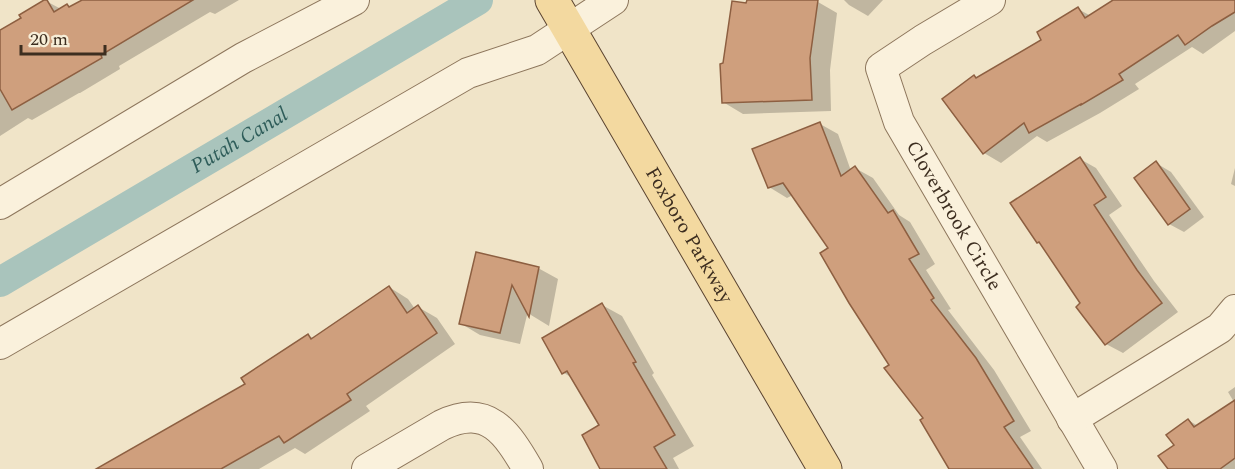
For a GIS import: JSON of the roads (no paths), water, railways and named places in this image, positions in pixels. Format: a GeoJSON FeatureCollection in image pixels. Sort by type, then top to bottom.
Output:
{"type":"FeatureCollection","features":[{"type":"Feature","properties":{"kind":"main road","name":"Foxboro Parkway"},"geometry":{"type":"LineString","coordinates":[[552,1],[825,469]]}},
{"type":"Feature","properties":{"kind":"street"},"geometry":{"type":"LineString","coordinates":[[0,204],[243,58],[354,0]]}},
{"type":"Feature","properties":{"kind":"street"},"geometry":{"type":"LineString","coordinates":[[0,345],[468,73],[537,50],[613,0]]}},
{"type":"Feature","properties":{"kind":"street","name":"Cloverbrook Circle"},"geometry":{"type":"LineString","coordinates":[[990,0],[881,68],[899,122],[1102,469]]}},
{"type":"Feature","properties":{"kind":"street"},"geometry":{"type":"LineString","coordinates":[[1072,419],[1220,328],[1235,310]]}},
{"type":"Feature","properties":{"kind":"street"},"geometry":{"type":"LineString","coordinates":[[367,469],[442,425],[454,419],[466,417],[494,423],[513,445],[528,469]]}},
{"type":"Feature","properties":{"kind":"waterway","name":"Putah Canal"},"geometry":{"type":"LineString","coordinates":[[0,282],[478,0]]}}]}
